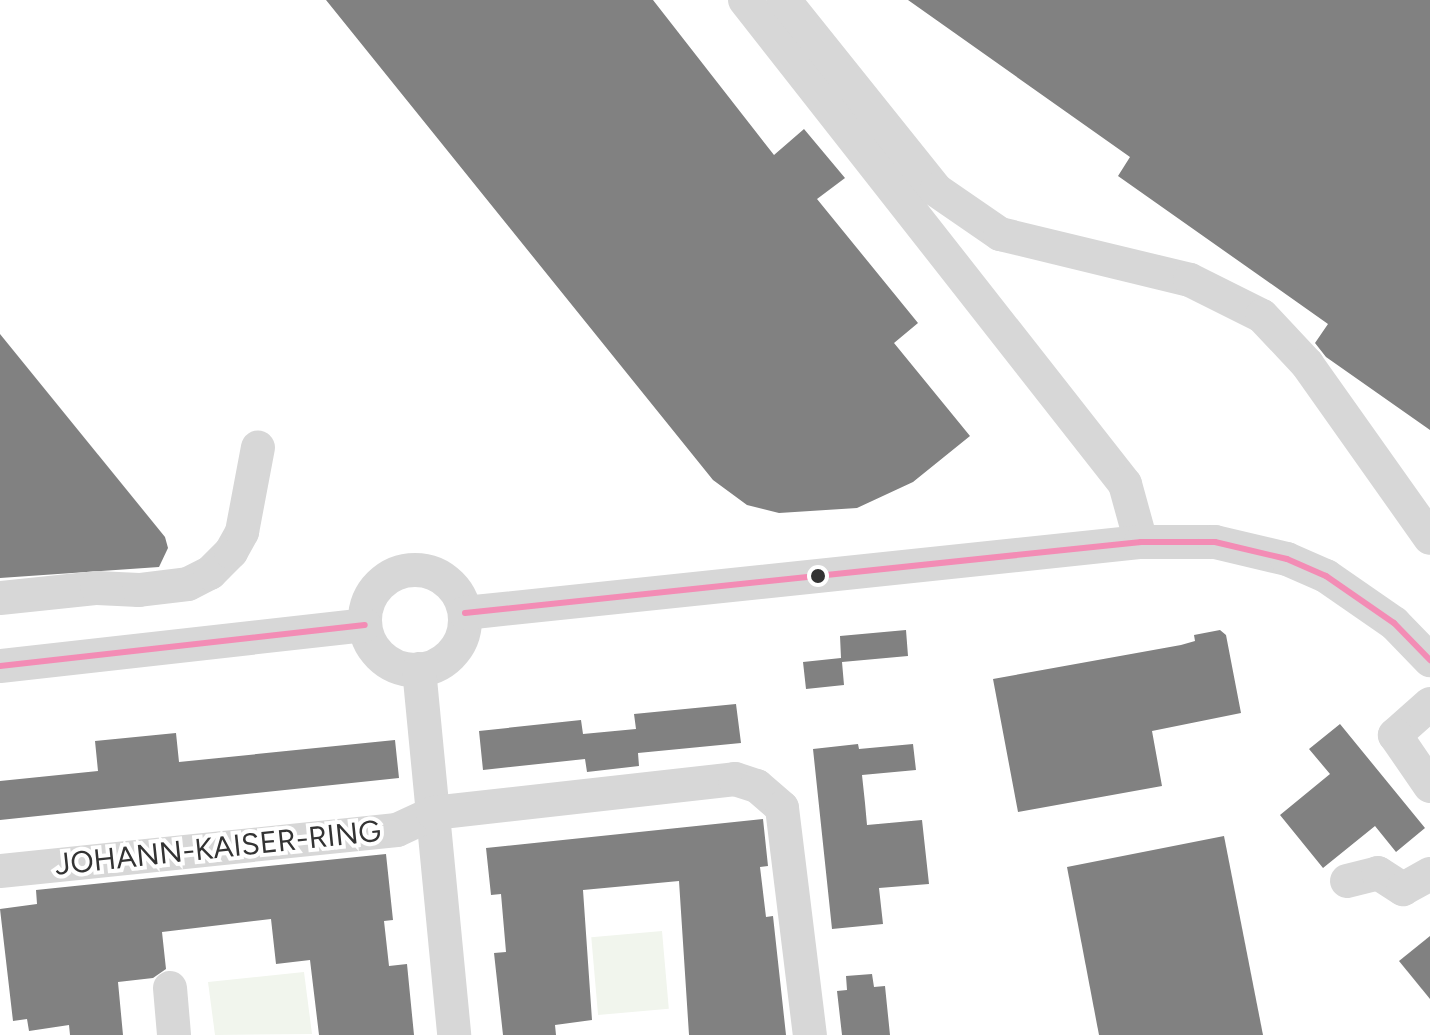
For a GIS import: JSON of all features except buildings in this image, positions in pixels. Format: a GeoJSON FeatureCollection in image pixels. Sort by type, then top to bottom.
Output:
{"type":"FeatureCollection","features":[{"type":"Feature","properties":{"kind":"street"},"geometry":{"type":"LineString","coordinates":[[745,0],[1125,484],[1141,542]]}},
{"type":"Feature","properties":{"kind":"street"},"geometry":{"type":"LineString","coordinates":[[784,0],[936,190],[1000,234],[1190,280],[1262,316],[1307,364],[1430,538]]}},
{"type":"Feature","properties":{"kind":"street"},"geometry":{"type":"LineString","coordinates":[[0,598],[97,588],[139,590],[188,584],[210,573],[231,552],[242,532],[258,447]]}},
{"type":"Feature","properties":{"kind":"street"},"geometry":{"type":"LineString","coordinates":[[465,613],[1141,542],[1215,542],[1287,559],[1361,596],[1430,660]]}},
{"type":"Feature","properties":{"kind":"street"},"geometry":{"type":"LineString","coordinates":[[411,570],[440,577],[452,586],[465,613],[464,629],[448,657],[419,669],[383,658],[365,625],[372,594],[382,582],[411,570]]}},
{"type":"Feature","properties":{"kind":"street"},"geometry":{"type":"LineString","coordinates":[[0,666],[365,625]]}},
{"type":"Feature","properties":{"kind":"street"},"geometry":{"type":"LineString","coordinates":[[419,669],[454,1035]]}},
{"type":"Feature","properties":{"kind":"street"},"geometry":{"type":"LineString","coordinates":[[1430,704],[1395,735],[1430,786]]}},
{"type":"Feature","properties":{"kind":"street","name":"JOHANN-KAISER-RING"},"geometry":{"type":"LineString","coordinates":[[0,871],[397,830],[433,813],[735,779],[775,796],[787,829],[810,1035]]}},
{"type":"Feature","properties":{"kind":"street"},"geometry":{"type":"LineString","coordinates":[[1347,881],[1378,873],[1403,889],[1425,888]]}},
{"type":"Feature","properties":{"kind":"street"},"geometry":{"type":"LineString","coordinates":[[170,988],[174,1035]]}},
{"type":"Feature","properties":{"kind":"shaded area"},"geometry":{"type":"Polygon","coordinates":[[[662,931],[669,1009],[598,1015],[591,937],[662,931]]]}},
{"type":"Feature","properties":{"kind":"shaded area"},"geometry":{"type":"Polygon","coordinates":[[[304,972],[312,1034],[215,1035],[208,982],[304,972]]]}},
{"type":"Feature","properties":{"kind":"transit line"},"geometry":{"type":"LineString","coordinates":[[465,613],[1141,542],[1215,542],[1287,559],[1326,576],[1394,623],[1430,660]]}},
{"type":"Feature","properties":{"kind":"transit line"},"geometry":{"type":"LineString","coordinates":[[0,666],[365,625]]}}]}
